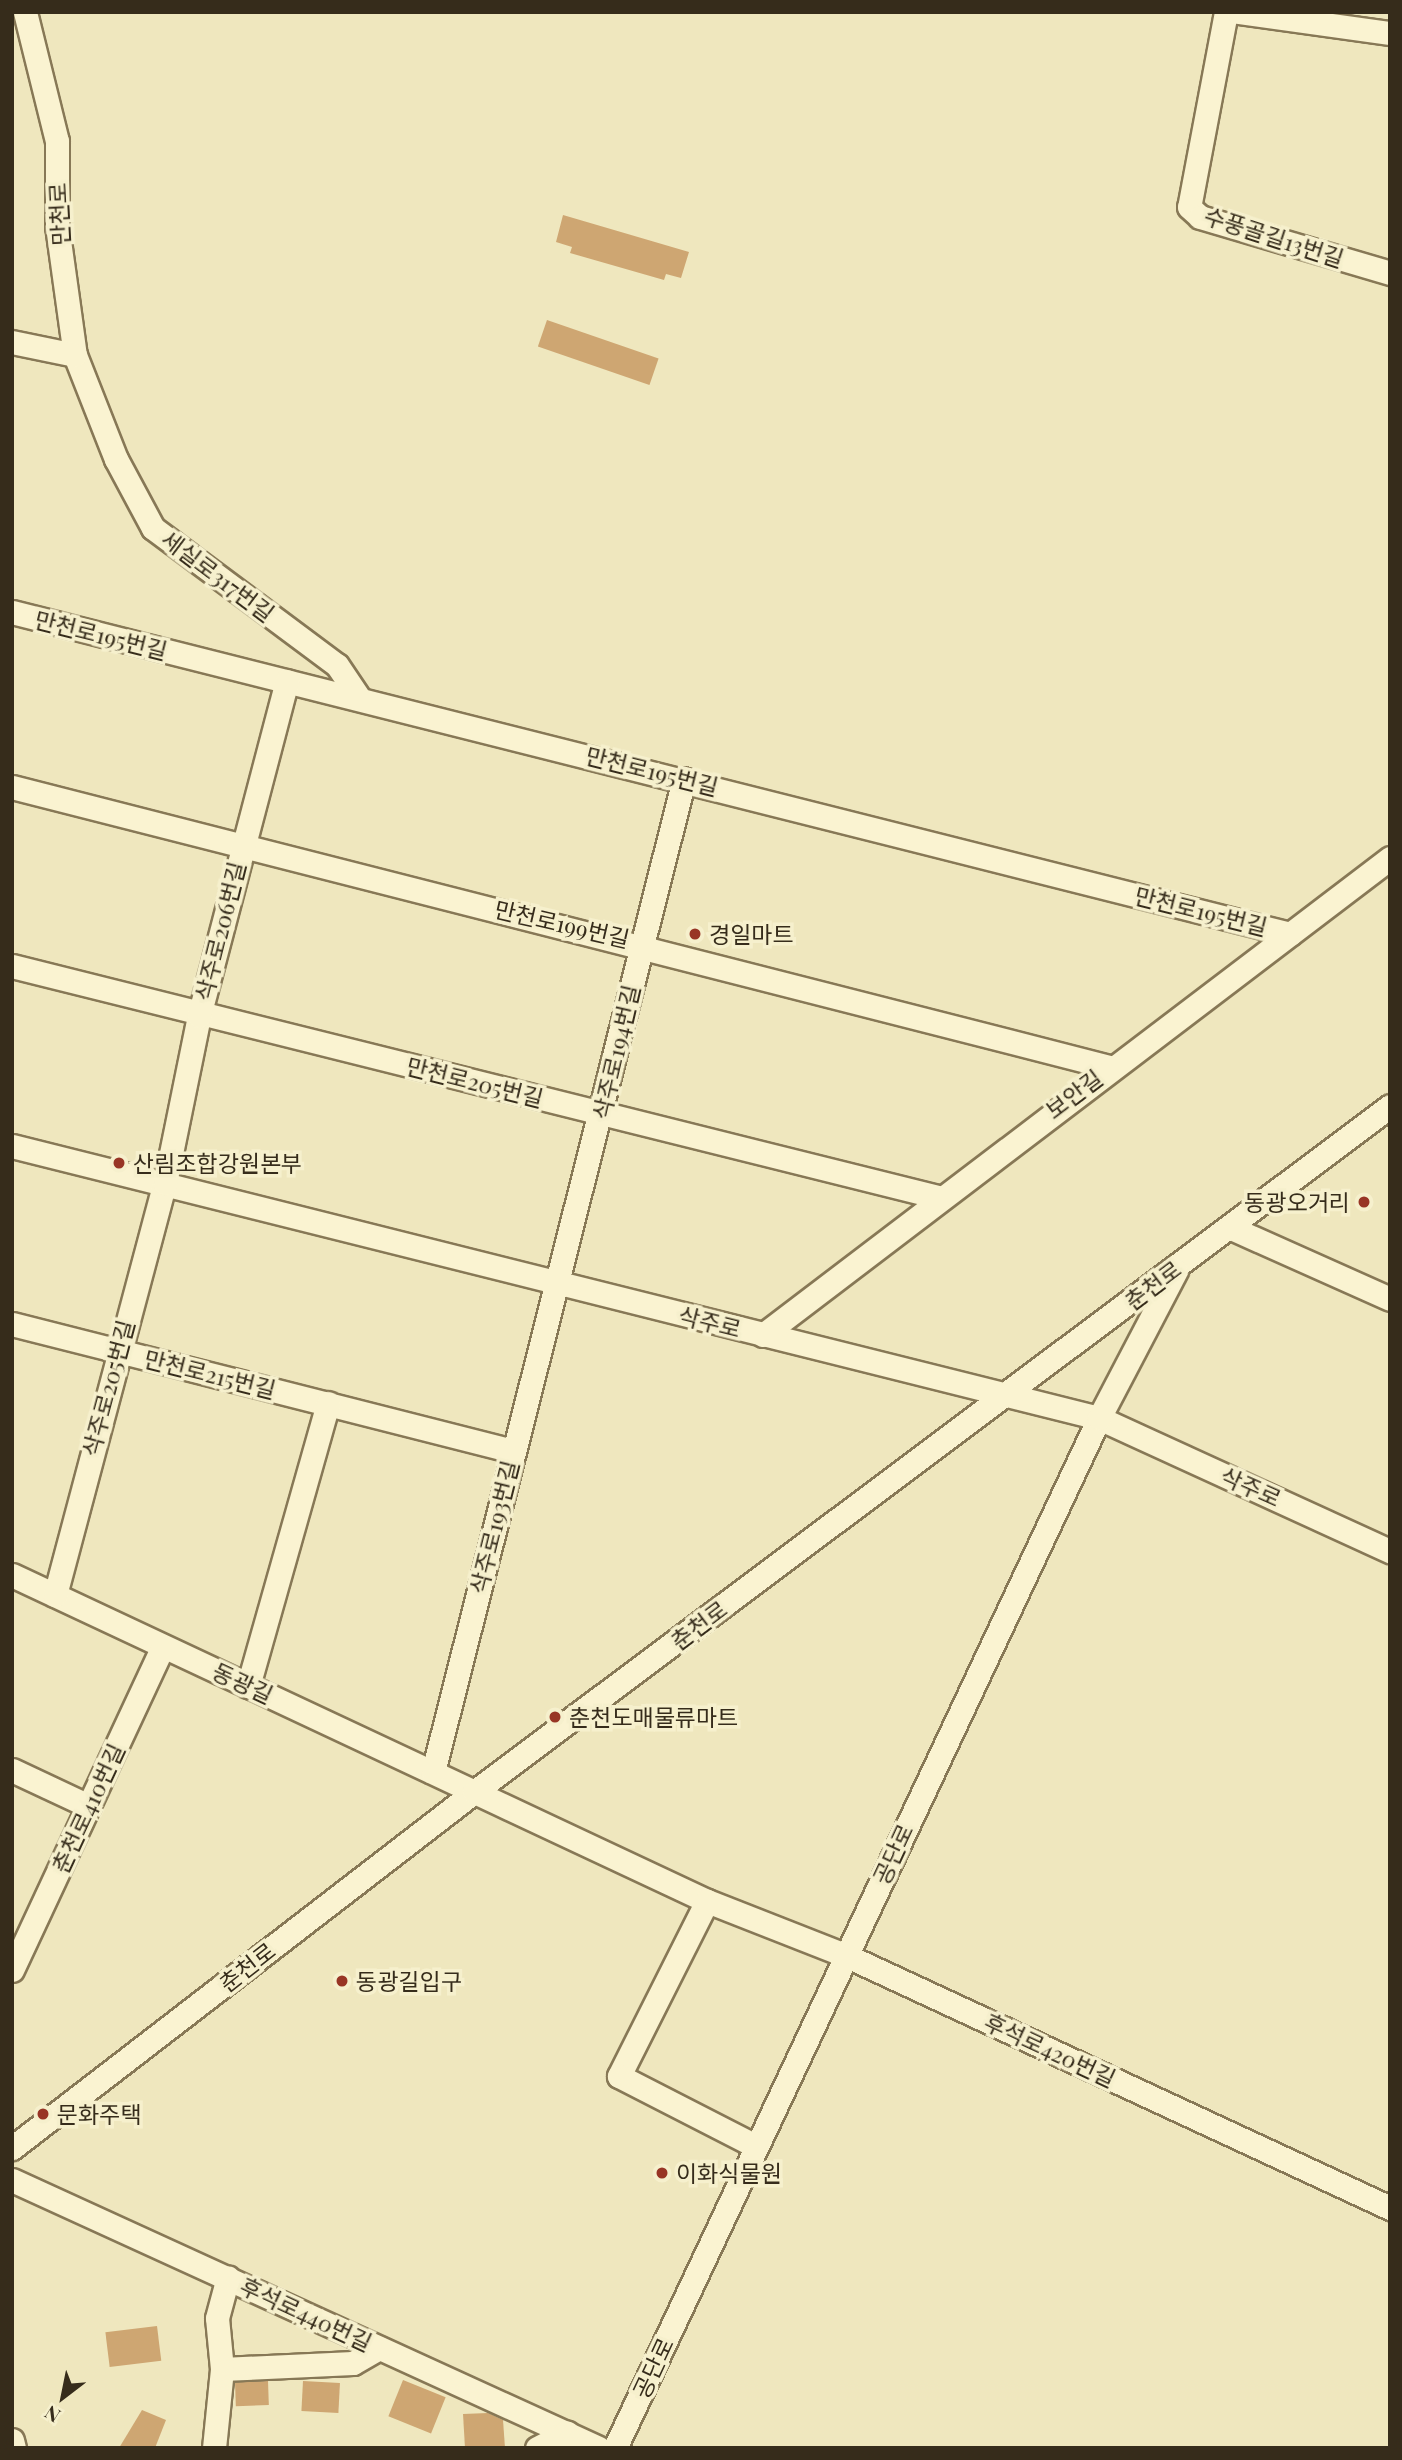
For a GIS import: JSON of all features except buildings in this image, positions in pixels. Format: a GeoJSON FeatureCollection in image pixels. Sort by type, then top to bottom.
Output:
{"type":"FeatureCollection","features":[{"type":"Feature","properties":{"kind":"street","name":"만천로"},"geometry":{"type":"LineString","coordinates":[[25,12],[57,141],[57,226],[75,355]]}},
{"type":"Feature","properties":{"kind":"street","name":"수풍골길13번길"},"geometry":{"type":"LineString","coordinates":[[1226,12],[1189,207],[1200,217],[1390,273]]}},
{"type":"Feature","properties":{"kind":"street"},"geometry":{"type":"LineString","coordinates":[[1238,12],[1390,33]]}},
{"type":"Feature","properties":{"kind":"street"},"geometry":{"type":"LineString","coordinates":[[12,342],[75,355]]}},
{"type":"Feature","properties":{"kind":"street","name":"세실로317번길"},"geometry":{"type":"LineString","coordinates":[[75,355],[116,458],[153,528],[337,665],[358,696]]}},
{"type":"Feature","properties":{"kind":"street","name":"만천로195번길"},"geometry":{"type":"LineString","coordinates":[[12,612],[286,681],[358,696],[1290,934]]}},
{"type":"Feature","properties":{"kind":"street","name":"삭주로206번길"},"geometry":{"type":"LineString","coordinates":[[164,1183],[199,1016],[286,681]]}},
{"type":"Feature","properties":{"kind":"street","name":"삭주로194번길"},"geometry":{"type":"LineString","coordinates":[[553,1283],[603,1113],[641,943],[684,779]]}},
{"type":"Feature","properties":{"kind":"street","name":"만천로199번길"},"geometry":{"type":"LineString","coordinates":[[12,787],[241,847],[641,943],[1110,1067]]}},
{"type":"Feature","properties":{"kind":"street","name":"보안길"},"geometry":{"type":"LineString","coordinates":[[763,1335],[938,1197],[1390,858]]}},
{"type":"Feature","properties":{"kind":"street","name":"만천로205번길"},"geometry":{"type":"LineString","coordinates":[[12,966],[199,1016],[938,1197]]}},
{"type":"Feature","properties":{"kind":"street","name":"춘천로"},"geometry":{"type":"LineString","coordinates":[[12,2148],[474,1792],[1009,1395],[1390,1106]]}},
{"type":"Feature","properties":{"kind":"street","name":"삭주로"},"geometry":{"type":"LineString","coordinates":[[12,1146],[1099,1418],[1390,1551]]}},
{"type":"Feature","properties":{"kind":"street","name":"삭주로205번길"},"geometry":{"type":"LineString","coordinates":[[55,1595],[117,1352],[164,1183]]}},
{"type":"Feature","properties":{"kind":"street"},"geometry":{"type":"LineString","coordinates":[[1230,1227],[1390,1299]]}},
{"type":"Feature","properties":{"kind":"street","name":"공단로"},"geometry":{"type":"LineString","coordinates":[[615,2448],[1099,1418],[1179,1265]]}},
{"type":"Feature","properties":{"kind":"street","name":"삭주로193번길"},"geometry":{"type":"LineString","coordinates":[[433,1772],[553,1283]]}},
{"type":"Feature","properties":{"kind":"street","name":"만천로215번길"},"geometry":{"type":"LineString","coordinates":[[12,1324],[513,1451]]}},
{"type":"Feature","properties":{"kind":"street"},"geometry":{"type":"LineString","coordinates":[[248,1686],[328,1403]]}},
{"type":"Feature","properties":{"kind":"street","name":"동광길"},"geometry":{"type":"LineString","coordinates":[[12,1575],[474,1792]]}},
{"type":"Feature","properties":{"kind":"street","name":"춘천로410번길"},"geometry":{"type":"LineString","coordinates":[[12,1970],[163,1646]]}},
{"type":"Feature","properties":{"kind":"street"},"geometry":{"type":"LineString","coordinates":[[12,1770],[89,1806]]}},
{"type":"Feature","properties":{"kind":"street","name":"후석로420번길"},"geometry":{"type":"LineString","coordinates":[[474,1792],[707,1900],[845,1955],[1390,2208]]}},
{"type":"Feature","properties":{"kind":"street"},"geometry":{"type":"LineString","coordinates":[[707,1900],[620,2076],[756,2146]]}},
{"type":"Feature","properties":{"kind":"street","name":"후석로440번길"},"geometry":{"type":"LineString","coordinates":[[12,2180],[599,2448]]}},
{"type":"Feature","properties":{"kind":"street"},"geometry":{"type":"LineString","coordinates":[[214,2448],[222,2369],[217,2318],[228,2277]]}},
{"type":"Feature","properties":{"kind":"street"},"geometry":{"type":"LineString","coordinates":[[222,2369],[353,2363],[379,2348]]}},
{"type":"Feature","properties":{"kind":"street"},"geometry":{"type":"LineString","coordinates":[[537,2448],[566,2433]]}},
{"type":"Feature","properties":{"kind":"street"},"geometry":{"type":"LineString","coordinates":[[12,2440],[14,2448]]}},
{"type":"Feature","properties":{"kind":"place","name":"경일마트"},"geometry":{"type":"Point","coordinates":[695,934]}},
{"type":"Feature","properties":{"kind":"place","name":"산림조합강원본부"},"geometry":{"type":"Point","coordinates":[119,1163]}},
{"type":"Feature","properties":{"kind":"place","name":"동광오거리"},"geometry":{"type":"Point","coordinates":[1364,1202]}},
{"type":"Feature","properties":{"kind":"place","name":"춘천도매물류마트"},"geometry":{"type":"Point","coordinates":[555,1717]}},
{"type":"Feature","properties":{"kind":"place","name":"동광길입구"},"geometry":{"type":"Point","coordinates":[342,1981]}},
{"type":"Feature","properties":{"kind":"place","name":"문화주택"},"geometry":{"type":"Point","coordinates":[43,2114]}},
{"type":"Feature","properties":{"kind":"place","name":"이화식물원"},"geometry":{"type":"Point","coordinates":[662,2173]}}]}
